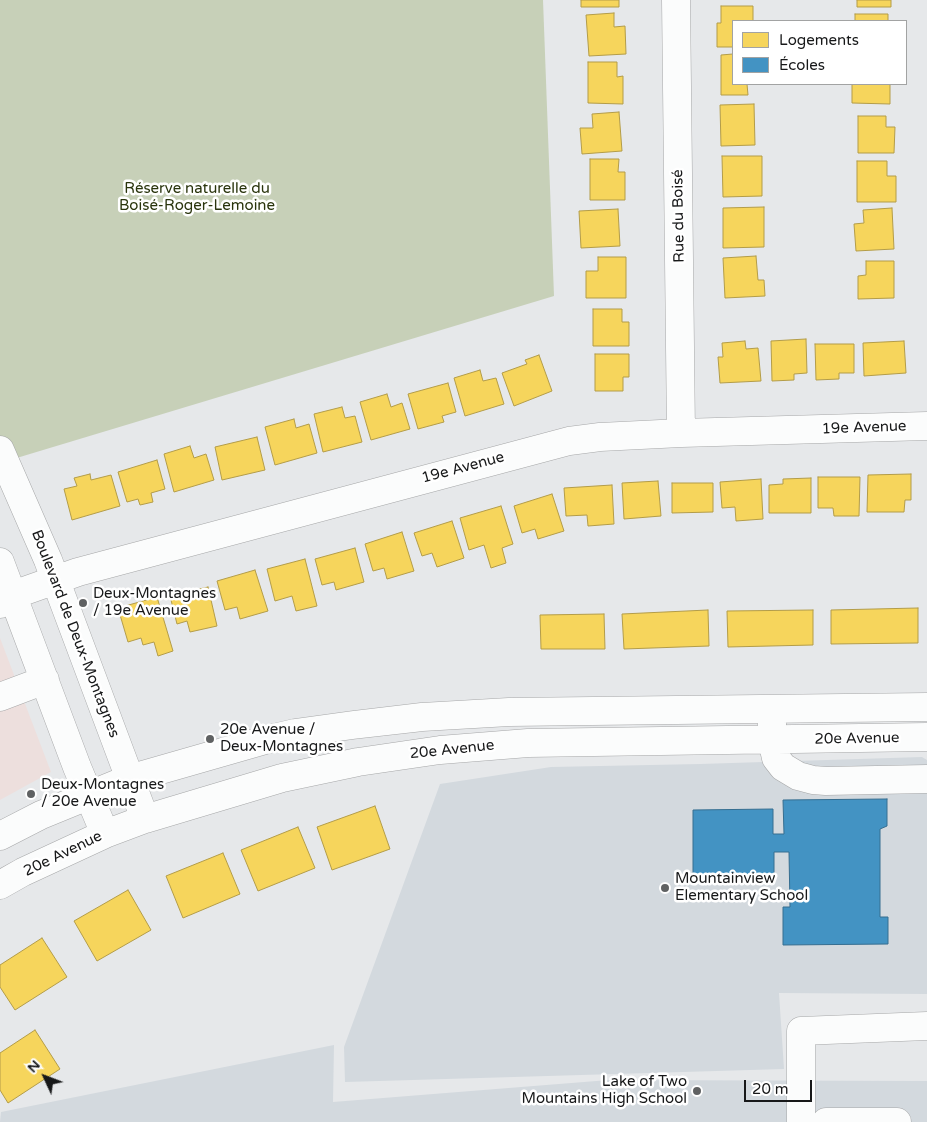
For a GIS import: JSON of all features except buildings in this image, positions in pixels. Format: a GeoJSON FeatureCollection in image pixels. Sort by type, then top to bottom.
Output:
{"type":"FeatureCollection","features":[{"type":"Feature","properties":{"kind":"street","name":"Rue du Boisé"},"geometry":{"type":"LineString","coordinates":[[676,0],[681,433]]}},
{"type":"Feature","properties":{"kind":"street","name":"19e Avenue"},"geometry":{"type":"LineString","coordinates":[[7,600],[78,572],[569,440],[681,433],[927,426]]}},
{"type":"Feature","properties":{"kind":"street","name":"Boulevard de Deux-Montagnes"},"geometry":{"type":"LineString","coordinates":[[0,450],[37,532],[144,819]]}},
{"type":"Feature","properties":{"kind":"street"},"geometry":{"type":"LineString","coordinates":[[0,562],[7,600],[45,680],[105,834]]}},
{"type":"Feature","properties":{"kind":"street"},"geometry":{"type":"LineString","coordinates":[[0,697],[45,680]]}},
{"type":"Feature","properties":{"kind":"street"},"geometry":{"type":"LineString","coordinates":[[0,836],[42,815],[129,779],[295,733],[412,718],[509,712],[927,706]]}},
{"type":"Feature","properties":{"kind":"street"},"geometry":{"type":"LineString","coordinates":[[772,708],[774,753],[783,768],[790,773],[805,778],[826,781],[927,779]]}},
{"type":"Feature","properties":{"kind":"street","name":"20e Avenue"},"geometry":{"type":"LineString","coordinates":[[0,885],[105,834],[144,819],[282,778],[358,762],[440,750],[528,743],[927,737]]}},
{"type":"Feature","properties":{"kind":"street"},"geometry":{"type":"LineString","coordinates":[[801,1122],[801,1031],[927,1026]]}},
{"type":"Feature","properties":{"kind":"street"},"geometry":{"type":"LineString","coordinates":[[826,1122],[897,1122]]}},
{"type":"Feature","properties":{"kind":"shaded area"},"geometry":{"type":"Polygon","coordinates":[[[0,638],[51,772],[0,800],[0,638]]]}},
{"type":"Feature","properties":{"kind":"shaded area","name":"Mountainview Elementary School"},"geometry":{"type":"Polygon","coordinates":[[[922,757],[927,760],[927,994],[779,993],[784,1069],[345,1082],[344,1047],[440,784],[551,767],[922,757]]]}},
{"type":"Feature","properties":{"kind":"shaded area","name":"Lake of Two Mountains High School"},"geometry":{"type":"Polygon","coordinates":[[[334,1045],[333,1102],[609,1080],[927,1081],[927,1122],[0,1122],[1,1112],[334,1045]]]}},
{"type":"Feature","properties":{"kind":"green space","name":"Réserve naturelle du Boisé-Roger-Lemoine"},"geometry":{"type":"Polygon","coordinates":[[[0,0],[543,0],[554,296],[0,463],[0,0]]]}},
{"type":"Feature","properties":{"kind":"place","name":"Deux-Montagnes / 19e Avenue"},"geometry":{"type":"Point","coordinates":[83,603]}},
{"type":"Feature","properties":{"kind":"place","name":"20e Avenue / Deux-Montagnes"},"geometry":{"type":"Point","coordinates":[210,739]}},
{"type":"Feature","properties":{"kind":"place","name":"Deux-Montagnes / 20e Avenue"},"geometry":{"type":"Point","coordinates":[31,794]}},
{"type":"Feature","properties":{"kind":"place","name":"Mountainview Elementary School"},"geometry":{"type":"Point","coordinates":[665,888]}},
{"type":"Feature","properties":{"kind":"place","name":"Lake of Two Mountains High School"},"geometry":{"type":"Point","coordinates":[697,1091]}}]}
